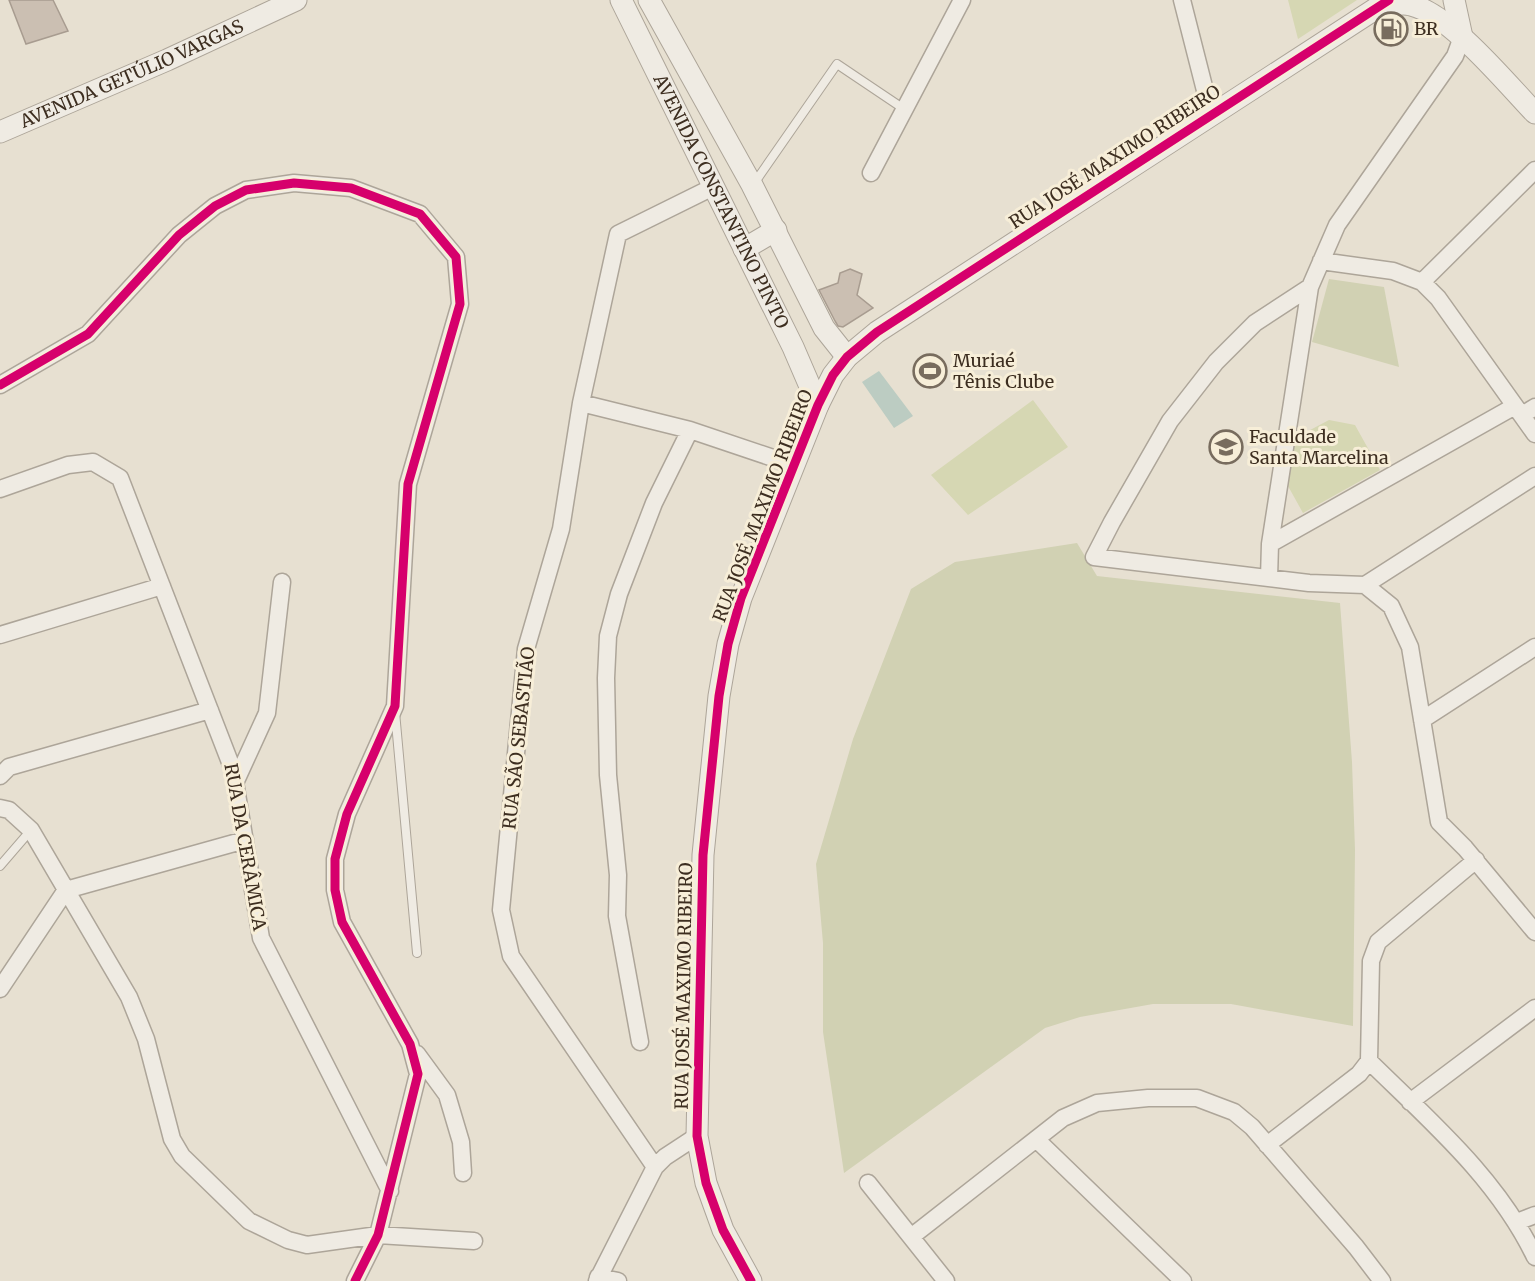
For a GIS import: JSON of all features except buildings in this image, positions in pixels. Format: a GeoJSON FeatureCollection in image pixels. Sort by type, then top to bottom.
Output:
{"type":"FeatureCollection","features":[{"type":"Feature","properties":{"kind":"street","name":"AVENIDA GETÚLIO VARGAS"},"geometry":{"type":"LineString","coordinates":[[0,132],[168,60],[296,0]]}},
{"type":"Feature","properties":{"kind":"street","name":"AVENIDA CONSTANTINO PINTO"},"geometry":{"type":"LineString","coordinates":[[621,0],[793,347],[818,405]]}},
{"type":"Feature","properties":{"kind":"street","name":"AVENIDA CONSTANTINO PINTO"},"geometry":{"type":"LineString","coordinates":[[649,0],[752,185],[824,328],[847,357]]}},
{"type":"Feature","properties":{"kind":"street"},"geometry":{"type":"LineString","coordinates":[[871,173],[962,0]]}},
{"type":"Feature","properties":{"kind":"street"},"geometry":{"type":"LineString","coordinates":[[1182,0],[1211,114]]}},
{"type":"Feature","properties":{"kind":"street"},"geometry":{"type":"LineString","coordinates":[[1366,16],[1389,0]]}},
{"type":"Feature","properties":{"kind":"street"},"geometry":{"type":"LineString","coordinates":[[1269,578],[1270,544],[1310,287],[1337,225],[1455,56],[1462,37],[1454,0]]}},
{"type":"Feature","properties":{"kind":"street"},"geometry":{"type":"LineString","coordinates":[[1366,16],[1386,7],[1410,4],[1429,12],[1462,37],[1535,113]]}},
{"type":"Feature","properties":{"kind":"street","name":"RUA JOSÉ MAXIMO RIBEIRO"},"geometry":{"type":"LineString","coordinates":[[751,1281],[723,1230],[706,1183],[697,1136],[703,855],[719,696],[728,644],[741,598],[818,405],[833,375],[847,357],[877,332],[1211,114],[1366,16]]}},
{"type":"Feature","properties":{"kind":"street"},"geometry":{"type":"LineString","coordinates":[[1422,282],[1535,170]]}},
{"type":"Feature","properties":{"kind":"street"},"geometry":{"type":"LineString","coordinates":[[0,385],[88,334],[179,236],[215,206],[246,190],[294,183],[351,188],[420,214],[456,257],[460,304],[408,484],[394,706],[347,814],[335,860],[334,890],[342,922],[410,1044],[447,1095],[461,1142],[463,1173]]}},
{"type":"Feature","properties":{"kind":"street","name":"RUA SÃO SEBASTIÃO"},"geometry":{"type":"LineString","coordinates":[[655,1167],[511,956],[501,910],[526,649],[561,529],[581,403],[618,234],[713,187]]}},
{"type":"Feature","properties":{"kind":"street"},"geometry":{"type":"LineString","coordinates":[[744,249],[776,230]]}},
{"type":"Feature","properties":{"kind":"street"},"geometry":{"type":"LineString","coordinates":[[1321,261],[1394,271],[1422,282],[1438,298],[1524,409],[1535,434]]}},
{"type":"Feature","properties":{"kind":"street"},"geometry":{"type":"LineString","coordinates":[[1310,287],[1255,323],[1216,362],[1170,421],[1094,557],[1309,583],[1365,585],[1535,476]]}},
{"type":"Feature","properties":{"kind":"street"},"geometry":{"type":"LineString","coordinates":[[581,403],[690,430],[794,465]]}},
{"type":"Feature","properties":{"kind":"street"},"geometry":{"type":"LineString","coordinates":[[1270,544],[1524,409]]}},
{"type":"Feature","properties":{"kind":"street"},"geometry":{"type":"LineString","coordinates":[[640,1042],[617,916],[618,875],[608,775],[606,678],[608,636],[620,594],[654,503],[690,430]]}},
{"type":"Feature","properties":{"kind":"street","name":"RUA DA CERÂMICA"},"geometry":{"type":"LineString","coordinates":[[0,489],[68,465],[93,462],[120,478],[233,770],[261,938],[390,1191]]}},
{"type":"Feature","properties":{"kind":"street"},"geometry":{"type":"LineString","coordinates":[[235,783],[267,713],[282,582]]}},
{"type":"Feature","properties":{"kind":"street"},"geometry":{"type":"LineString","coordinates":[[1365,585],[1391,606],[1410,647],[1439,822],[1476,860],[1535,932]]}},
{"type":"Feature","properties":{"kind":"street"},"geometry":{"type":"LineString","coordinates":[[0,635],[162,586]]}},
{"type":"Feature","properties":{"kind":"street"},"geometry":{"type":"LineString","coordinates":[[1422,720],[1535,646]]}},
{"type":"Feature","properties":{"kind":"street"},"geometry":{"type":"LineString","coordinates":[[0,776],[9,767],[210,710]]}},
{"type":"Feature","properties":{"kind":"street"},"geometry":{"type":"LineString","coordinates":[[0,808],[9,810],[31,830],[129,997],[146,1039],[172,1139],[182,1156],[249,1221],[288,1240],[307,1245],[378,1235],[474,1241]]}},
{"type":"Feature","properties":{"kind":"street"},"geometry":{"type":"LineString","coordinates":[[0,988],[66,890],[245,840]]}},
{"type":"Feature","properties":{"kind":"street"},"geometry":{"type":"LineString","coordinates":[[1267,1145],[1359,1074],[1369,1061],[1371,961],[1378,942],[1476,860]]}},
{"type":"Feature","properties":{"kind":"street"},"geometry":{"type":"LineString","coordinates":[[1410,1102],[1535,1008]]}},
{"type":"Feature","properties":{"kind":"street"},"geometry":{"type":"LineString","coordinates":[[355,1281],[378,1235],[418,1074],[410,1044]]}},
{"type":"Feature","properties":{"kind":"street"},"geometry":{"type":"LineString","coordinates":[[1369,1061],[1465,1155],[1517,1222],[1535,1257]]}},
{"type":"Feature","properties":{"kind":"street"},"geometry":{"type":"LineString","coordinates":[[911,1237],[1063,1118],[1097,1103],[1149,1098],[1197,1098],[1234,1112],[1267,1145],[1356,1247],[1382,1281]]}},
{"type":"Feature","properties":{"kind":"street"},"geometry":{"type":"LineString","coordinates":[[618,1281],[597,1279],[655,1167],[665,1157],[697,1136]]}},
{"type":"Feature","properties":{"kind":"street"},"geometry":{"type":"LineString","coordinates":[[1036,1139],[1183,1281]]}},
{"type":"Feature","properties":{"kind":"street"},"geometry":{"type":"LineString","coordinates":[[868,1183],[946,1281]]}},
{"type":"Feature","properties":{"kind":"street"},"geometry":{"type":"LineString","coordinates":[[1517,1222],[1535,1215]]}},
{"type":"Feature","properties":{"kind":"lane"},"geometry":{"type":"LineString","coordinates":[[752,185],[837,64],[904,109]]}},
{"type":"Feature","properties":{"kind":"lane"},"geometry":{"type":"LineString","coordinates":[[394,706],[417,953]]}},
{"type":"Feature","properties":{"kind":"lane"},"geometry":{"type":"LineString","coordinates":[[0,866],[31,830]]}},
{"type":"Feature","properties":{"kind":"green space"},"geometry":{"type":"Polygon","coordinates":[[[1288,0],[1357,0],[1298,39],[1288,0]]]}},
{"type":"Feature","properties":{"kind":"green space"},"geometry":{"type":"Polygon","coordinates":[[[1329,279],[1384,287],[1399,367],[1312,342],[1329,279]]]}},
{"type":"Feature","properties":{"kind":"green space"},"geometry":{"type":"Polygon","coordinates":[[[1033,400],[1068,447],[968,515],[931,475],[1033,400]]]}},
{"type":"Feature","properties":{"kind":"green space"},"geometry":{"type":"Polygon","coordinates":[[[1329,420],[1355,425],[1380,470],[1303,513],[1288,486],[1295,438],[1329,420]]]}},
{"type":"Feature","properties":{"kind":"green space"},"geometry":{"type":"Polygon","coordinates":[[[1077,543],[1097,576],[1340,603],[1352,762],[1355,850],[1353,1026],[1231,1004],[1153,1004],[1080,1017],[1045,1028],[844,1173],[823,1032],[823,943],[816,864],[853,739],[911,589],[955,562],[1077,543]]]}},
{"type":"Feature","properties":{"kind":"shaded area"},"geometry":{"type":"Polygon","coordinates":[[[879,371],[913,416],[894,428],[862,382],[879,371]]]}},
{"type":"Feature","properties":{"kind":"cycle path"},"geometry":{"type":"LineString","coordinates":[[751,1281],[723,1230],[706,1183],[697,1136],[703,855],[719,696],[728,644],[741,598],[818,405],[833,375],[847,357],[877,332],[1389,0]]}},
{"type":"Feature","properties":{"kind":"cycle path"},"geometry":{"type":"LineString","coordinates":[[0,385],[88,334],[179,235],[215,206],[246,190],[294,183],[351,188],[420,214],[456,257],[460,304],[408,484],[395,706],[347,814],[335,859],[335,890],[342,922],[410,1044],[418,1074],[378,1235],[355,1281]]}},
{"type":"Feature","properties":{"kind":"place","name":"BR"},"geometry":{"type":"Point","coordinates":[1391,29]}},
{"type":"Feature","properties":{"kind":"place","name":"Muriaé Tênis Clube"},"geometry":{"type":"Point","coordinates":[930,371]}},
{"type":"Feature","properties":{"kind":"place","name":"Faculdade Santa Marcelina"},"geometry":{"type":"Point","coordinates":[1226,447]}}]}
